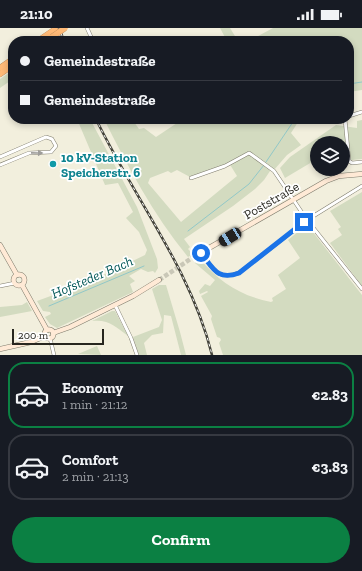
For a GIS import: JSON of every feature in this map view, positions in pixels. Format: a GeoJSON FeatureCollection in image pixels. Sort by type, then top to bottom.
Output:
{"type":"FeatureCollection","features":[{"type":"Feature","properties":{"kind":"highway"},"geometry":{"type":"LineString","coordinates":[[51,35],[57,28]]}},
{"type":"Feature","properties":{"kind":"highway"},"geometry":{"type":"LineString","coordinates":[[51,35],[65,28]]}},
{"type":"Feature","properties":{"kind":"highway"},"geometry":{"type":"LineString","coordinates":[[0,74],[8,68]]}},
{"type":"Feature","properties":{"kind":"street"},"geometry":{"type":"LineString","coordinates":[[345,124],[349,161],[352,163],[362,162]]}},
{"type":"Feature","properties":{"kind":"street"},"geometry":{"type":"LineString","coordinates":[[0,157],[46,137],[50,137],[55,144],[54,150],[51,152],[29,153],[0,165]]}},
{"type":"Feature","properties":{"kind":"street"},"geometry":{"type":"LineString","coordinates":[[8,153],[11,160]]}},
{"type":"Feature","properties":{"kind":"street"},"geometry":{"type":"LineString","coordinates":[[191,178],[225,166],[249,153],[268,166],[278,176],[307,220],[362,289]]}},
{"type":"Feature","properties":{"kind":"street","name":"Poststraße"},"geometry":{"type":"LineString","coordinates":[[195,256],[333,178],[351,174],[362,174]]}},
{"type":"Feature","properties":{"kind":"street"},"geometry":{"type":"LineString","coordinates":[[201,253],[217,272],[229,277],[239,273],[307,220],[362,186]]}},
{"type":"Feature","properties":{"kind":"street"},"geometry":{"type":"LineString","coordinates":[[0,245],[17,275]]}},
{"type":"Feature","properties":{"kind":"street"},"geometry":{"type":"LineString","coordinates":[[15,283],[14,278],[17,275]]}},
{"type":"Feature","properties":{"kind":"street"},"geometry":{"type":"LineString","coordinates":[[17,275],[22,275],[24,278],[22,285],[47,330],[45,332],[54,355]]}},
{"type":"Feature","properties":{"kind":"street"},"geometry":{"type":"LineString","coordinates":[[0,349],[47,337],[138,294],[159,280]]}},
{"type":"Feature","properties":{"kind":"street"},"geometry":{"type":"LineString","coordinates":[[0,286],[15,283],[22,285]]}},
{"type":"Feature","properties":{"kind":"street"},"geometry":{"type":"LineString","coordinates":[[115,305],[131,338],[137,355]]}},
{"type":"Feature","properties":{"kind":"street"},"geometry":{"type":"LineString","coordinates":[[47,330],[51,330],[53,333]]}},
{"type":"Feature","properties":{"kind":"green space"},"geometry":{"type":"Polygon","coordinates":[[[220,28],[230,28],[235,36],[224,36],[220,28]]]}},
{"type":"Feature","properties":{"kind":"green space"},"geometry":{"type":"Polygon","coordinates":[[[273,28],[362,28],[362,90],[354,91],[354,36],[258,36],[273,28]]]}},
{"type":"Feature","properties":{"kind":"green space"},"geometry":{"type":"Polygon","coordinates":[[[8,73],[8,82],[0,88],[0,79],[8,73]]]}},
{"type":"Feature","properties":{"kind":"green space"},"geometry":{"type":"Polygon","coordinates":[[[362,120],[362,159],[350,160],[350,136],[320,136],[336,125],[357,128],[357,121],[362,120]]]}},
{"type":"Feature","properties":{"kind":"green space"},"geometry":{"type":"Polygon","coordinates":[[[79,124],[93,124],[137,207],[157,259],[158,268],[155,273],[153,271],[148,272],[141,269],[129,276],[135,281],[130,284],[133,292],[57,328],[50,324],[45,317],[51,314],[50,312],[43,311],[37,301],[89,282],[145,255],[147,250],[139,232],[126,218],[133,212],[118,183],[105,185],[79,124]]]}},
{"type":"Feature","properties":{"kind":"green space"},"geometry":{"type":"Polygon","coordinates":[[[107,124],[136,124],[139,129],[144,128],[156,137],[176,124],[297,124],[291,133],[301,145],[287,155],[274,170],[272,168],[264,180],[255,189],[233,206],[184,239],[190,247],[188,249],[193,254],[188,257],[164,225],[132,173],[107,124]],[[229,163],[190,177],[177,170],[171,173],[168,171],[150,178],[148,183],[181,222],[237,176],[229,163]]]}},
{"type":"Feature","properties":{"kind":"green space"},"geometry":{"type":"Polygon","coordinates":[[[310,143],[310,163],[285,178],[280,168],[290,157],[310,143]]]}},
{"type":"Feature","properties":{"kind":"green space"},"geometry":{"type":"Polygon","coordinates":[[[362,192],[362,286],[330,243],[342,235],[338,229],[341,227],[330,211],[362,192]]]}},
{"type":"Feature","properties":{"kind":"green space"},"geometry":{"type":"Polygon","coordinates":[[[305,226],[309,227],[362,295],[362,355],[223,355],[219,343],[221,340],[217,337],[211,319],[212,316],[201,296],[208,292],[207,291],[200,294],[199,291],[205,284],[210,286],[215,280],[195,263],[196,260],[200,259],[215,275],[231,287],[250,296],[271,302],[273,301],[272,298],[286,289],[278,275],[300,258],[288,240],[305,226]]]}},
{"type":"Feature","properties":{"kind":"green space"},"geometry":{"type":"Polygon","coordinates":[[[159,285],[166,285],[186,355],[181,355],[171,316],[164,315],[163,333],[152,335],[144,343],[147,355],[139,355],[133,337],[159,327],[162,320],[152,289],[159,285]]]}},
{"type":"Feature","properties":{"kind":"green space"},"geometry":{"type":"Polygon","coordinates":[[[27,302],[32,311],[0,317],[0,307],[22,305],[27,302]]]}},
{"type":"Feature","properties":{"kind":"green space"},"geometry":{"type":"Polygon","coordinates":[[[115,311],[128,336],[108,322],[92,321],[115,311]]]}},
{"type":"Feature","properties":{"kind":"green space"},"geometry":{"type":"Polygon","coordinates":[[[97,346],[101,355],[78,354],[97,346]]]}},
{"type":"Feature","properties":{"kind":"waterway","name":"Hofsteder Bach"},"geometry":{"type":"LineString","coordinates":[[354,83],[362,82]]}},
{"type":"Feature","properties":{"kind":"waterway","name":"Hofsteder Bach"},"geometry":{"type":"LineString","coordinates":[[266,162],[292,124]]}},
{"type":"Feature","properties":{"kind":"waterway","name":"Hofsteder Bach"},"geometry":{"type":"LineString","coordinates":[[188,231],[249,184],[264,165]]}},
{"type":"Feature","properties":{"kind":"waterway","name":"Hofsteder Bach"},"geometry":{"type":"LineString","coordinates":[[49,306],[144,266]]}},
{"type":"Feature","properties":{"kind":"tunnel"},"geometry":{"type":"LineString","coordinates":[[159,280],[195,256]]}},
{"type":"Feature","properties":{"kind":"railway"},"geometry":{"type":"LineString","coordinates":[[59,28],[62,36]]}},
{"type":"Feature","properties":{"kind":"railway"},"geometry":{"type":"LineString","coordinates":[[99,124],[176,263],[203,323],[212,355]]}},
{"type":"Feature","properties":{"kind":"place","name":"10 kV-Station Speicherstr. 6"},"geometry":{"type":"Point","coordinates":[53,164]}},
{"type":"Feature","properties":{"kind":"route"},"geometry":{"type":"LineString","coordinates":[[201,253],[217,272],[221,275],[229,277],[239,273],[304,222]]}}]}
